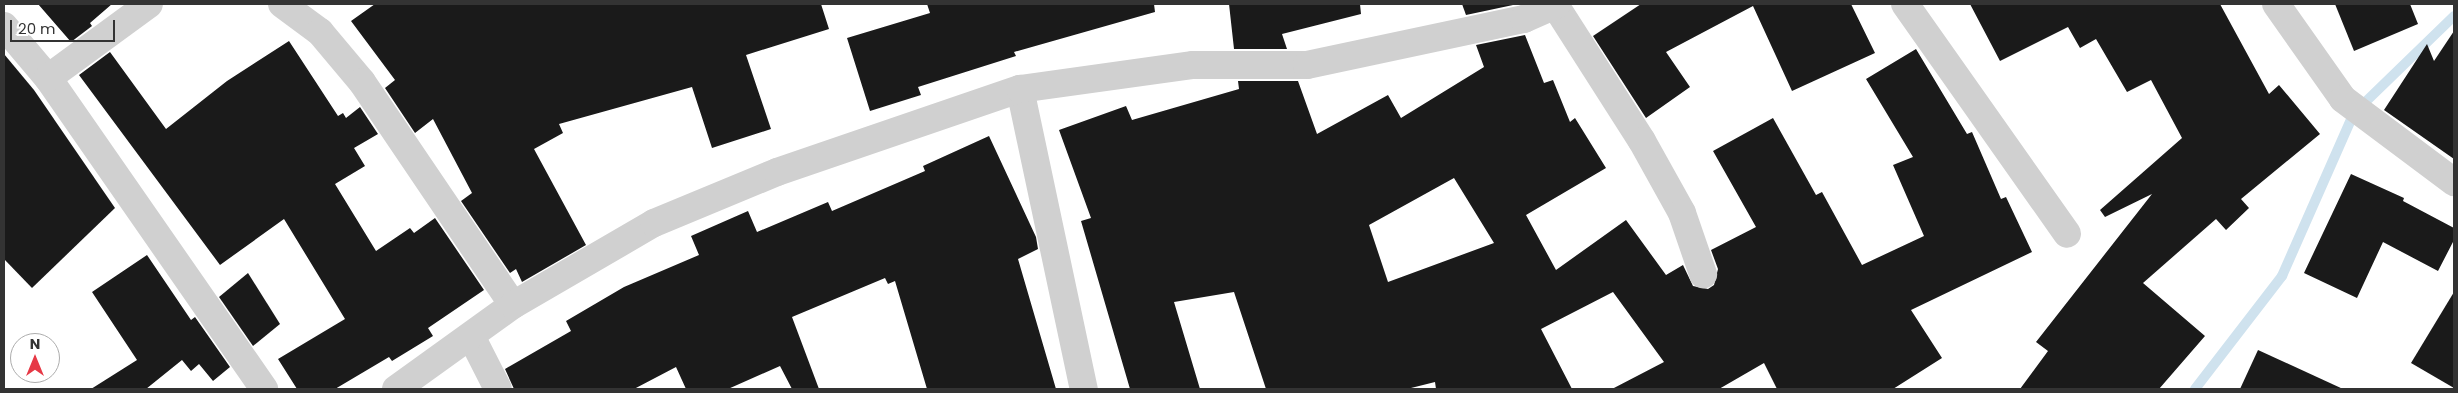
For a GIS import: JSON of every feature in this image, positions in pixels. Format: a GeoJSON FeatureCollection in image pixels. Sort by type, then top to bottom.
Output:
{"type":"FeatureCollection","features":[{"type":"Feature","properties":{"kind":"street"},"geometry":{"type":"LineString","coordinates":[[48,78],[149,4]]}},
{"type":"Feature","properties":{"kind":"street"},"geometry":{"type":"LineString","coordinates":[[282,4],[320,32],[362,82],[513,305]]}},
{"type":"Feature","properties":{"kind":"street"},"geometry":{"type":"LineString","coordinates":[[396,389],[513,305],[663,219],[777,172],[1020,89],[1193,65],[1307,65],[1524,19],[1556,4],[1642,141],[1682,213],[1703,274]]}},
{"type":"Feature","properties":{"kind":"street"},"geometry":{"type":"LineString","coordinates":[[1906,4],[2067,234]]}},
{"type":"Feature","properties":{"kind":"street"},"geometry":{"type":"LineString","coordinates":[[2276,4],[2343,99],[2454,182]]}},
{"type":"Feature","properties":{"kind":"street"},"geometry":{"type":"LineString","coordinates":[[4,26],[48,78],[264,389]]}},
{"type":"Feature","properties":{"kind":"street"},"geometry":{"type":"LineString","coordinates":[[1020,89],[1084,389]]}},
{"type":"Feature","properties":{"kind":"street"},"geometry":{"type":"LineString","coordinates":[[471,336],[498,389]]}},
{"type":"Feature","properties":{"kind":"building"},"geometry":{"type":"Polygon","coordinates":[[[38,4],[112,4],[90,23],[92,26],[71,42],[38,4]]]}},
{"type":"Feature","properties":{"kind":"building"},"geometry":{"type":"Polygon","coordinates":[[[375,4],[821,4],[829,29],[746,55],[771,129],[712,148],[692,87],[559,124],[563,133],[534,149],[586,245],[522,282],[516,269],[510,273],[461,201],[472,193],[433,119],[415,133],[385,88],[395,80],[351,21],[375,4]]]}},
{"type":"Feature","properties":{"kind":"building"},"geometry":{"type":"Polygon","coordinates":[[[927,4],[1154,4],[1155,12],[1014,52],[1016,56],[918,87],[921,95],[870,111],[847,38],[930,13],[927,4]]]}},
{"type":"Feature","properties":{"kind":"building"},"geometry":{"type":"Polygon","coordinates":[[[1229,4],[1360,4],[1361,14],[1282,34],[1287,49],[1234,49],[1229,4]]]}},
{"type":"Feature","properties":{"kind":"building"},"geometry":{"type":"Polygon","coordinates":[[[1462,4],[1513,4],[1513,5],[1466,15],[1462,4]]]}},
{"type":"Feature","properties":{"kind":"building"},"geometry":{"type":"Polygon","coordinates":[[[1641,4],[1851,4],[1875,53],[1792,91],[1753,6],[1666,52],[1690,87],[1646,118],[1593,36],[1641,4]]]}},
{"type":"Feature","properties":{"kind":"building"},"geometry":{"type":"Polygon","coordinates":[[[1970,4],[2220,4],[2269,94],[2279,85],[2320,134],[2241,199],[2249,208],[2226,230],[2216,219],[2143,283],[2205,336],[2159,389],[2020,389],[2048,351],[2036,342],[2152,194],[2105,217],[2100,210],[2182,138],[2151,80],[2127,92],[2096,39],[2080,48],[2068,27],[2000,61],[1970,4]]]}},
{"type":"Feature","properties":{"kind":"building"},"geometry":{"type":"Polygon","coordinates":[[[2335,4],[2410,4],[2418,24],[2354,51],[2335,4]]]}},
{"type":"Feature","properties":{"kind":"building"},"geometry":{"type":"Polygon","coordinates":[[[2454,31],[2454,159],[2384,110],[2427,44],[2434,61],[2454,31]]]}},
{"type":"Feature","properties":{"kind":"building"},"geometry":{"type":"Polygon","coordinates":[[[1525,35],[1544,83],[1553,80],[1570,122],[1575,118],[1606,168],[1526,215],[1556,270],[1626,220],[1666,275],[1683,265],[1693,286],[1708,289],[1714,285],[1718,269],[1711,250],[1756,227],[1713,151],[1773,118],[1816,195],[1822,192],[1862,265],[1924,236],[1893,165],[1913,157],[1866,79],[1916,49],[1967,134],[1972,132],[2001,199],[2006,197],[2032,252],[1911,310],[1942,358],[1893,389],[1777,389],[1764,363],[1719,389],[1612,389],[1664,362],[1613,292],[1541,329],[1572,389],[1436,389],[1435,382],[1407,389],[1266,389],[1234,292],[1174,302],[1200,389],[1130,389],[1081,221],[1091,218],[1059,130],[1126,106],[1132,120],[1239,89],[1238,81],[1298,81],[1317,134],[1388,95],[1401,118],[1484,67],[1476,45],[1525,35]],[[1454,178],[1369,225],[1388,282],[1494,243],[1454,178]]]}},
{"type":"Feature","properties":{"kind":"building"},"geometry":{"type":"Polygon","coordinates":[[[289,41],[338,116],[343,113],[346,118],[360,107],[378,134],[354,148],[365,166],[335,184],[376,251],[410,228],[414,233],[435,218],[484,290],[428,328],[433,336],[392,361],[389,357],[335,389],[297,389],[278,359],[345,319],[284,219],[220,265],[79,75],[110,52],[166,129],[227,81],[289,41]]]}},
{"type":"Feature","properties":{"kind":"building"},"geometry":{"type":"Polygon","coordinates":[[[4,54],[34,90],[115,208],[32,288],[4,259],[4,54]]]}},
{"type":"Feature","properties":{"kind":"building"},"geometry":{"type":"Polygon","coordinates":[[[989,136],[1036,237],[1038,249],[1018,259],[1056,389],[927,389],[895,281],[888,284],[885,278],[792,317],[819,389],[792,389],[780,366],[728,389],[686,389],[676,367],[634,389],[514,389],[505,369],[571,331],[566,321],[624,287],[699,255],[691,236],[748,211],[757,232],[828,202],[832,211],[925,171],[923,166],[989,136]]]}},
{"type":"Feature","properties":{"kind":"building"},"geometry":{"type":"Polygon","coordinates":[[[2351,174],[2404,198],[2403,201],[2454,228],[2454,240],[2438,271],[2383,242],[2357,298],[2304,273],[2351,174]]]}},
{"type":"Feature","properties":{"kind":"building"},"geometry":{"type":"Polygon","coordinates":[[[147,255],[191,320],[195,317],[230,367],[213,381],[199,364],[191,371],[182,360],[146,389],[91,389],[137,360],[92,292],[147,255]]]}},
{"type":"Feature","properties":{"kind":"building"},"geometry":{"type":"Polygon","coordinates":[[[248,273],[280,324],[253,346],[219,297],[248,273]]]}},
{"type":"Feature","properties":{"kind":"building"},"geometry":{"type":"Polygon","coordinates":[[[2454,292],[2454,388],[2411,363],[2454,292]]]}},
{"type":"Feature","properties":{"kind":"building"},"geometry":{"type":"Polygon","coordinates":[[[2258,350],[2343,389],[2240,389],[2258,350]]]}},
{"type":"Feature","properties":{"kind":"waterway"},"geometry":{"type":"LineString","coordinates":[[2195,389],[2282,276],[2354,113],[2454,16]]}}]}
